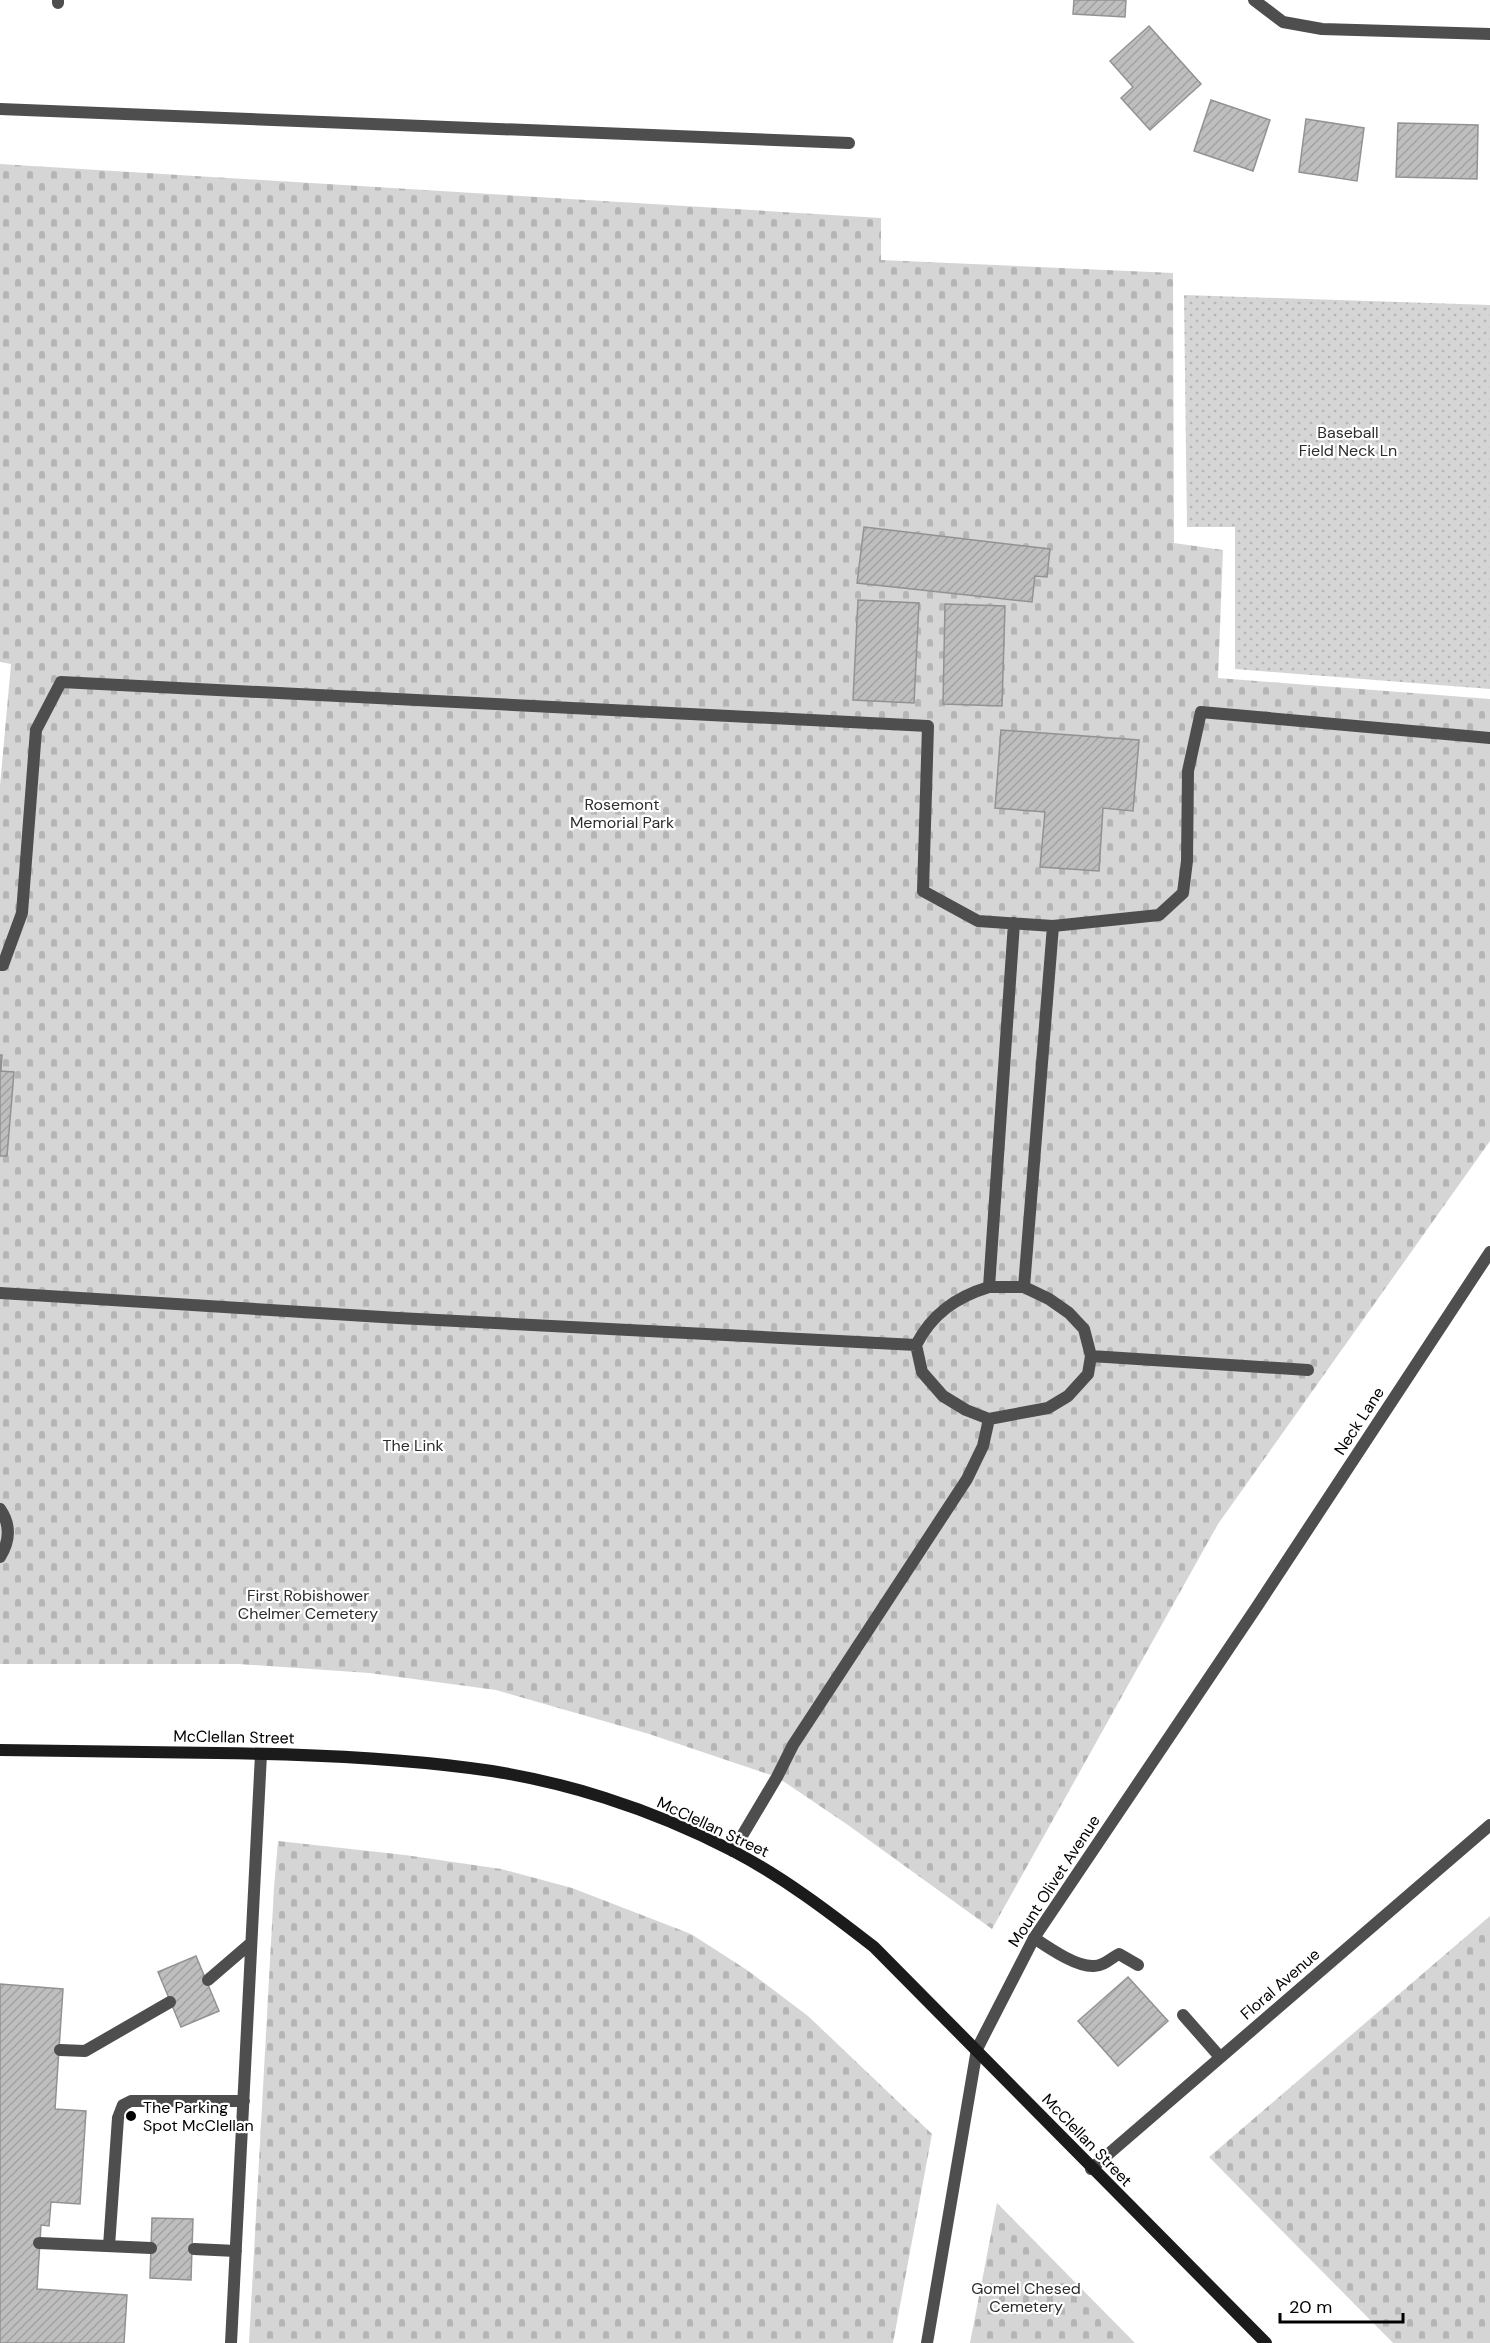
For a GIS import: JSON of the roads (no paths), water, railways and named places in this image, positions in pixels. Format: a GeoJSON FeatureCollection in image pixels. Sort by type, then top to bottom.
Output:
{"type":"FeatureCollection","features":[{"type":"Feature","properties":{"kind":"main road","name":"McClellan Street"},"geometry":{"type":"LineString","coordinates":[[0,1750],[261,1754],[407,1761],[471,1768],[523,1777],[630,1807],[733,1851],[778,1877],[828,1911],[874,1947],[1091,2169],[1266,2343]]}},
{"type":"Feature","properties":{"kind":"street"},"geometry":{"type":"LineString","coordinates":[[1254,0],[1283,22],[1322,29],[1490,34]]}},
{"type":"Feature","properties":{"kind":"street"},"geometry":{"type":"LineString","coordinates":[[0,109],[849,143]]}},
{"type":"Feature","properties":{"kind":"street"},"geometry":{"type":"LineString","coordinates":[[0,965],[3,965],[22,913],[36,730],[61,682],[928,726],[923,891],[978,921],[1053,926],[1159,915],[1183,893],[1187,861],[1188,771],[1202,712],[1490,738]]}},
{"type":"Feature","properties":{"kind":"street"},"geometry":{"type":"LineString","coordinates":[[988,1287],[1014,923]]}},
{"type":"Feature","properties":{"kind":"street"},"geometry":{"type":"LineString","coordinates":[[1024,1287],[1053,926]]}},
{"type":"Feature","properties":{"kind":"street","name":"Neck Lane"},"geometry":{"type":"LineString","coordinates":[[1256,1608],[1490,1252]]}},
{"type":"Feature","properties":{"kind":"street"},"geometry":{"type":"LineString","coordinates":[[988,1287],[1024,1287],[1049,1299],[1069,1313],[1084,1329],[1091,1356],[1088,1374],[1068,1396],[1048,1408],[989,1419],[966,1410],[943,1396],[922,1372],[916,1345],[923,1330],[946,1306],[964,1295],[988,1287]]}},
{"type":"Feature","properties":{"kind":"street"},"geometry":{"type":"LineString","coordinates":[[0,1293],[398,1318],[916,1345]]}},
{"type":"Feature","properties":{"kind":"street"},"geometry":{"type":"LineString","coordinates":[[1091,1356],[1308,1370]]}},
{"type":"Feature","properties":{"kind":"street"},"geometry":{"type":"LineString","coordinates":[[733,1851],[777,1778],[793,1745],[968,1479],[983,1446],[989,1419]]}},
{"type":"Feature","properties":{"kind":"street"},"geometry":{"type":"LineString","coordinates":[[0,1509],[7,1522],[9,1535],[0,1557]]}},
{"type":"Feature","properties":{"kind":"street","name":"Mount Olivet Avenue"},"geometry":{"type":"LineString","coordinates":[[927,2343],[976,2049],[1034,1938],[1256,1608]]}},
{"type":"Feature","properties":{"kind":"street"},"geometry":{"type":"LineString","coordinates":[[231,2343],[261,1754]]}},
{"type":"Feature","properties":{"kind":"street","name":"Floral Avenue"},"geometry":{"type":"LineString","coordinates":[[1091,2169],[1490,1825]]}},
{"type":"Feature","properties":{"kind":"street"},"geometry":{"type":"LineString","coordinates":[[1034,1938],[1053,1950],[1084,1964],[1094,1966],[1105,1963],[1119,1954],[1138,1965]]}},
{"type":"Feature","properties":{"kind":"street"},"geometry":{"type":"LineString","coordinates":[[208,1980],[251,1943]]}},
{"type":"Feature","properties":{"kind":"street"},"geometry":{"type":"LineString","coordinates":[[60,2050],[85,2051],[170,2002]]}},
{"type":"Feature","properties":{"kind":"street"},"geometry":{"type":"LineString","coordinates":[[1182,2015],[1220,2057]]}},
{"type":"Feature","properties":{"kind":"street"},"geometry":{"type":"LineString","coordinates":[[109,2246],[118,2118],[123,2105],[130,2101],[244,2101]]}},
{"type":"Feature","properties":{"kind":"street"},"geometry":{"type":"LineString","coordinates":[[39,2243],[151,2248]]}},
{"type":"Feature","properties":{"kind":"street"},"geometry":{"type":"LineString","coordinates":[[194,2249],[236,2251]]}},
{"type":"Feature","properties":{"kind":"place","name":"The Parking Spot McClellan"},"geometry":{"type":"Point","coordinates":[131,2116]}},
{"type":"Feature","properties":{"kind":"park label","name":"Baseball Field Neck Ln"},"geometry":{"type":"Point","coordinates":[1348,441]}},
{"type":"Feature","properties":{"kind":"park label","name":"Rosemont Memorial Park"},"geometry":{"type":"Point","coordinates":[622,813]}},
{"type":"Feature","properties":{"kind":"park label","name":"The Link"},"geometry":{"type":"Point","coordinates":[413,1445]}},
{"type":"Feature","properties":{"kind":"park label","name":"First Robishower Chelmer Cemetery"},"geometry":{"type":"Point","coordinates":[308,1604]}},
{"type":"Feature","properties":{"kind":"park label","name":"Gomel Chesed Cemetery"},"geometry":{"type":"Point","coordinates":[1026,2297]}}]}
